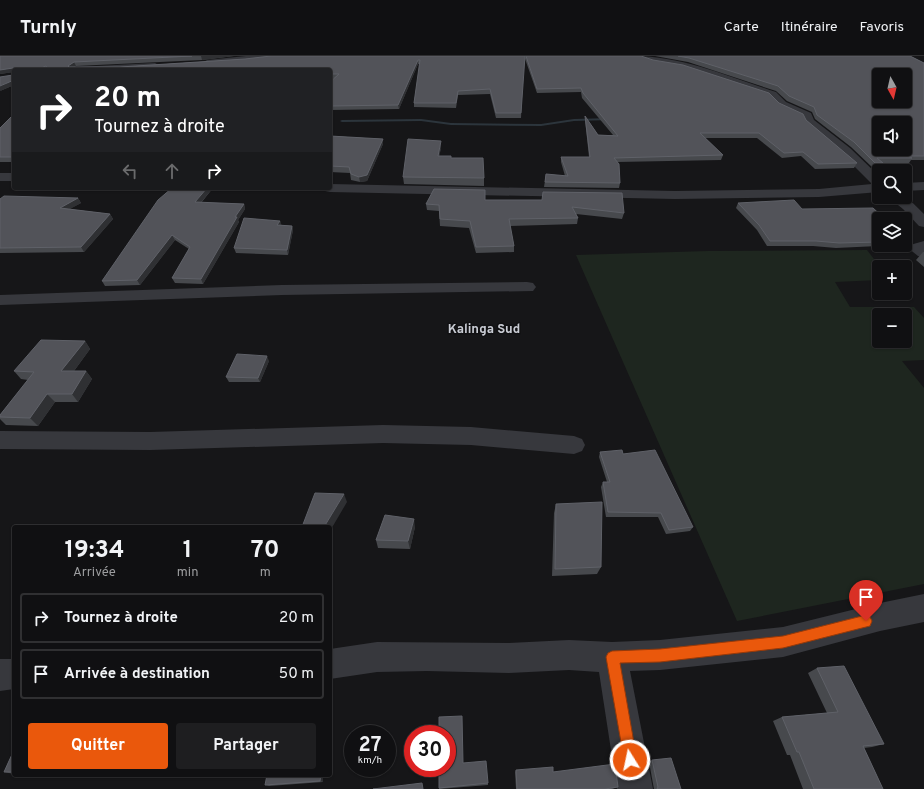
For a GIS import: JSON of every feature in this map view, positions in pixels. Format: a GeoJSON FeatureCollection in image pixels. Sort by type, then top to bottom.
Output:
{"type":"FeatureCollection","features":[{"type":"Feature","properties":{"kind":"street"},"geometry":{"type":"LineString","coordinates":[[195,64],[272,56]]}},
{"type":"Feature","properties":{"kind":"street"},"geometry":{"type":"LineString","coordinates":[[638,56],[653,60],[677,63],[772,94],[782,104],[807,115],[809,121],[846,151],[872,177]]}},
{"type":"Feature","properties":{"kind":"street"},"geometry":{"type":"LineString","coordinates":[[113,68],[168,65]]}},
{"type":"Feature","properties":{"kind":"street"},"geometry":{"type":"LineString","coordinates":[[0,177],[12,178]]}},
{"type":"Feature","properties":{"kind":"street"},"geometry":{"type":"LineString","coordinates":[[912,187],[924,186]]}},
{"type":"Feature","properties":{"kind":"street"},"geometry":{"type":"LineString","coordinates":[[332,188],[682,195],[819,193],[872,189]]}},
{"type":"Feature","properties":{"kind":"street"},"geometry":{"type":"LineString","coordinates":[[905,204],[924,223]]}},
{"type":"Feature","properties":{"kind":"street"},"geometry":{"type":"LineString","coordinates":[[924,246],[916,248],[924,253]]}},
{"type":"Feature","properties":{"kind":"street"},"geometry":{"type":"LineString","coordinates":[[0,300],[282,290],[527,287]]}},
{"type":"Feature","properties":{"kind":"street"},"geometry":{"type":"LineString","coordinates":[[0,440],[150,441],[383,434],[471,436],[574,445]]}},
{"type":"Feature","properties":{"kind":"street"},"geometry":{"type":"LineString","coordinates":[[332,664],[377,657],[427,656],[509,658],[570,655],[612,657],[660,656],[783,642],[924,608]]}},
{"type":"Feature","properties":{"kind":"street"},"geometry":{"type":"LineString","coordinates":[[612,657],[635,789]]}},
{"type":"Feature","properties":{"kind":"street"},"geometry":{"type":"LineString","coordinates":[[0,675],[12,674]]}},
{"type":"Feature","properties":{"kind":"shaded area"},"geometry":{"type":"Polygon","coordinates":[[[867,250],[875,260],[872,260],[872,280],[835,282],[850,307],[914,307],[924,318],[924,360],[902,361],[924,388],[924,584],[737,621],[576,255],[708,251],[867,250]]]}},
{"type":"Feature","properties":{"kind":"building"},"geometry":{"type":"Polygon","coordinates":[[[0,56],[192,56],[74,62],[68,66],[120,67],[271,56],[525,56],[521,113],[496,113],[490,89],[458,91],[456,103],[414,103],[420,60],[418,60],[398,105],[332,106],[332,80],[339,74],[332,74],[332,68],[47,68],[46,66],[42,68],[12,68],[0,70],[0,56]]]}},
{"type":"Feature","properties":{"kind":"building"},"geometry":{"type":"Polygon","coordinates":[[[526,56],[641,56],[653,60],[683,65],[769,93],[779,103],[803,114],[806,120],[857,163],[818,164],[803,152],[784,153],[759,133],[700,133],[723,155],[614,158],[619,164],[620,183],[545,182],[546,174],[568,176],[561,157],[590,157],[585,116],[598,135],[618,136],[583,93],[581,88],[537,89],[526,56]]]}},
{"type":"Feature","properties":{"kind":"building"},"geometry":{"type":"Polygon","coordinates":[[[678,56],[910,56],[924,63],[924,156],[912,156],[912,116],[872,116],[872,156],[908,156],[912,158],[877,158],[883,163],[875,163],[854,142],[817,115],[814,107],[789,96],[778,86],[689,58],[678,56]]]}},
{"type":"Feature","properties":{"kind":"building"},"geometry":{"type":"Polygon","coordinates":[[[12,75],[12,81],[0,86],[0,77],[12,75]]]}},
{"type":"Feature","properties":{"kind":"building"},"geometry":{"type":"Polygon","coordinates":[[[12,116],[12,157],[0,157],[0,128],[12,116]]]}},
{"type":"Feature","properties":{"kind":"building"},"geometry":{"type":"Polygon","coordinates":[[[332,136],[383,139],[367,175],[359,177],[351,174],[349,167],[332,166],[332,136]]]}},
{"type":"Feature","properties":{"kind":"building"},"geometry":{"type":"Polygon","coordinates":[[[408,139],[441,141],[438,156],[451,156],[451,158],[483,158],[484,178],[403,177],[408,139]]]}},
{"type":"Feature","properties":{"kind":"building"},"geometry":{"type":"Polygon","coordinates":[[[434,189],[485,190],[485,200],[542,200],[543,192],[622,193],[624,213],[572,207],[578,218],[509,219],[514,246],[476,247],[470,221],[440,219],[439,205],[426,204],[434,189]]]}},
{"type":"Feature","properties":{"kind":"building"},"geometry":{"type":"Polygon","coordinates":[[[170,190],[205,190],[195,202],[244,204],[235,217],[237,217],[201,279],[172,278],[190,247],[172,235],[137,280],[102,281],[158,200],[170,190]]]}},
{"type":"Feature","properties":{"kind":"building"},"geometry":{"type":"Polygon","coordinates":[[[4,196],[78,198],[60,208],[110,214],[81,247],[0,248],[0,199],[4,196]]]}},
{"type":"Feature","properties":{"kind":"building"},"geometry":{"type":"Polygon","coordinates":[[[794,200],[802,209],[873,208],[877,212],[872,212],[872,242],[839,243],[816,241],[770,241],[759,225],[738,203],[794,200]]]}},
{"type":"Feature","properties":{"kind":"building"},"geometry":{"type":"Polygon","coordinates":[[[244,218],[280,221],[277,225],[292,226],[287,250],[234,248],[244,218]]]}},
{"type":"Feature","properties":{"kind":"building"},"geometry":{"type":"Polygon","coordinates":[[[41,340],[85,341],[61,371],[86,371],[72,394],[47,394],[30,418],[0,417],[0,415],[34,372],[14,371],[41,340]]]}},
{"type":"Feature","properties":{"kind":"building"},"geometry":{"type":"Polygon","coordinates":[[[237,354],[267,356],[258,378],[226,377],[237,354]]]}},
{"type":"Feature","properties":{"kind":"building"},"geometry":{"type":"Polygon","coordinates":[[[622,450],[623,454],[655,450],[693,527],[669,530],[661,513],[608,512],[603,482],[610,482],[600,452],[622,450]]]}},
{"type":"Feature","properties":{"kind":"building"},"geometry":{"type":"Polygon","coordinates":[[[315,493],[344,494],[325,525],[303,525],[315,493]]]}},
{"type":"Feature","properties":{"kind":"building"},"geometry":{"type":"Polygon","coordinates":[[[602,502],[601,567],[555,569],[556,504],[602,502]]]}},
{"type":"Feature","properties":{"kind":"building"},"geometry":{"type":"Polygon","coordinates":[[[385,515],[414,519],[408,541],[376,540],[385,515]]]}},
{"type":"Feature","properties":{"kind":"building"},"geometry":{"type":"Polygon","coordinates":[[[844,666],[884,744],[863,746],[883,789],[814,789],[799,752],[797,752],[782,717],[838,712],[817,668],[844,666]]]}},
{"type":"Feature","properties":{"kind":"building"},"geometry":{"type":"Polygon","coordinates":[[[462,716],[463,763],[486,761],[488,783],[439,788],[439,777],[456,777],[456,725],[439,725],[439,717],[462,716]]]}},
{"type":"Feature","properties":{"kind":"building"},"geometry":{"type":"Polygon","coordinates":[[[12,754],[12,772],[4,772],[12,754]]]}},
{"type":"Feature","properties":{"kind":"building"},"geometry":{"type":"Polygon","coordinates":[[[671,758],[681,789],[657,789],[658,787],[652,760],[671,758]]]}},
{"type":"Feature","properties":{"kind":"building"},"geometry":{"type":"Polygon","coordinates":[[[615,764],[618,787],[605,789],[517,789],[516,770],[553,767],[553,772],[615,764]]]}},
{"type":"Feature","properties":{"kind":"building"},"geometry":{"type":"Polygon","coordinates":[[[267,777],[321,777],[320,781],[265,785],[267,777]]]}},
{"type":"Feature","properties":{"kind":"building"},"geometry":{"type":"Polygon","coordinates":[[[422,783],[423,789],[373,789],[422,783]]]}},
{"type":"Feature","properties":{"kind":"waterway"},"geometry":{"type":"LineString","coordinates":[[342,121],[421,120],[451,124],[541,125],[574,120],[611,119]]}},
{"type":"Feature","properties":{"kind":"district","name":"Kalinga Sud"},"geometry":{"type":"Point","coordinates":[484,330]}},
{"type":"Feature","properties":{"kind":"route"},"geometry":{"type":"LineString","coordinates":[[630,760],[612,657],[660,656],[783,642],[866,621]]}}]}
